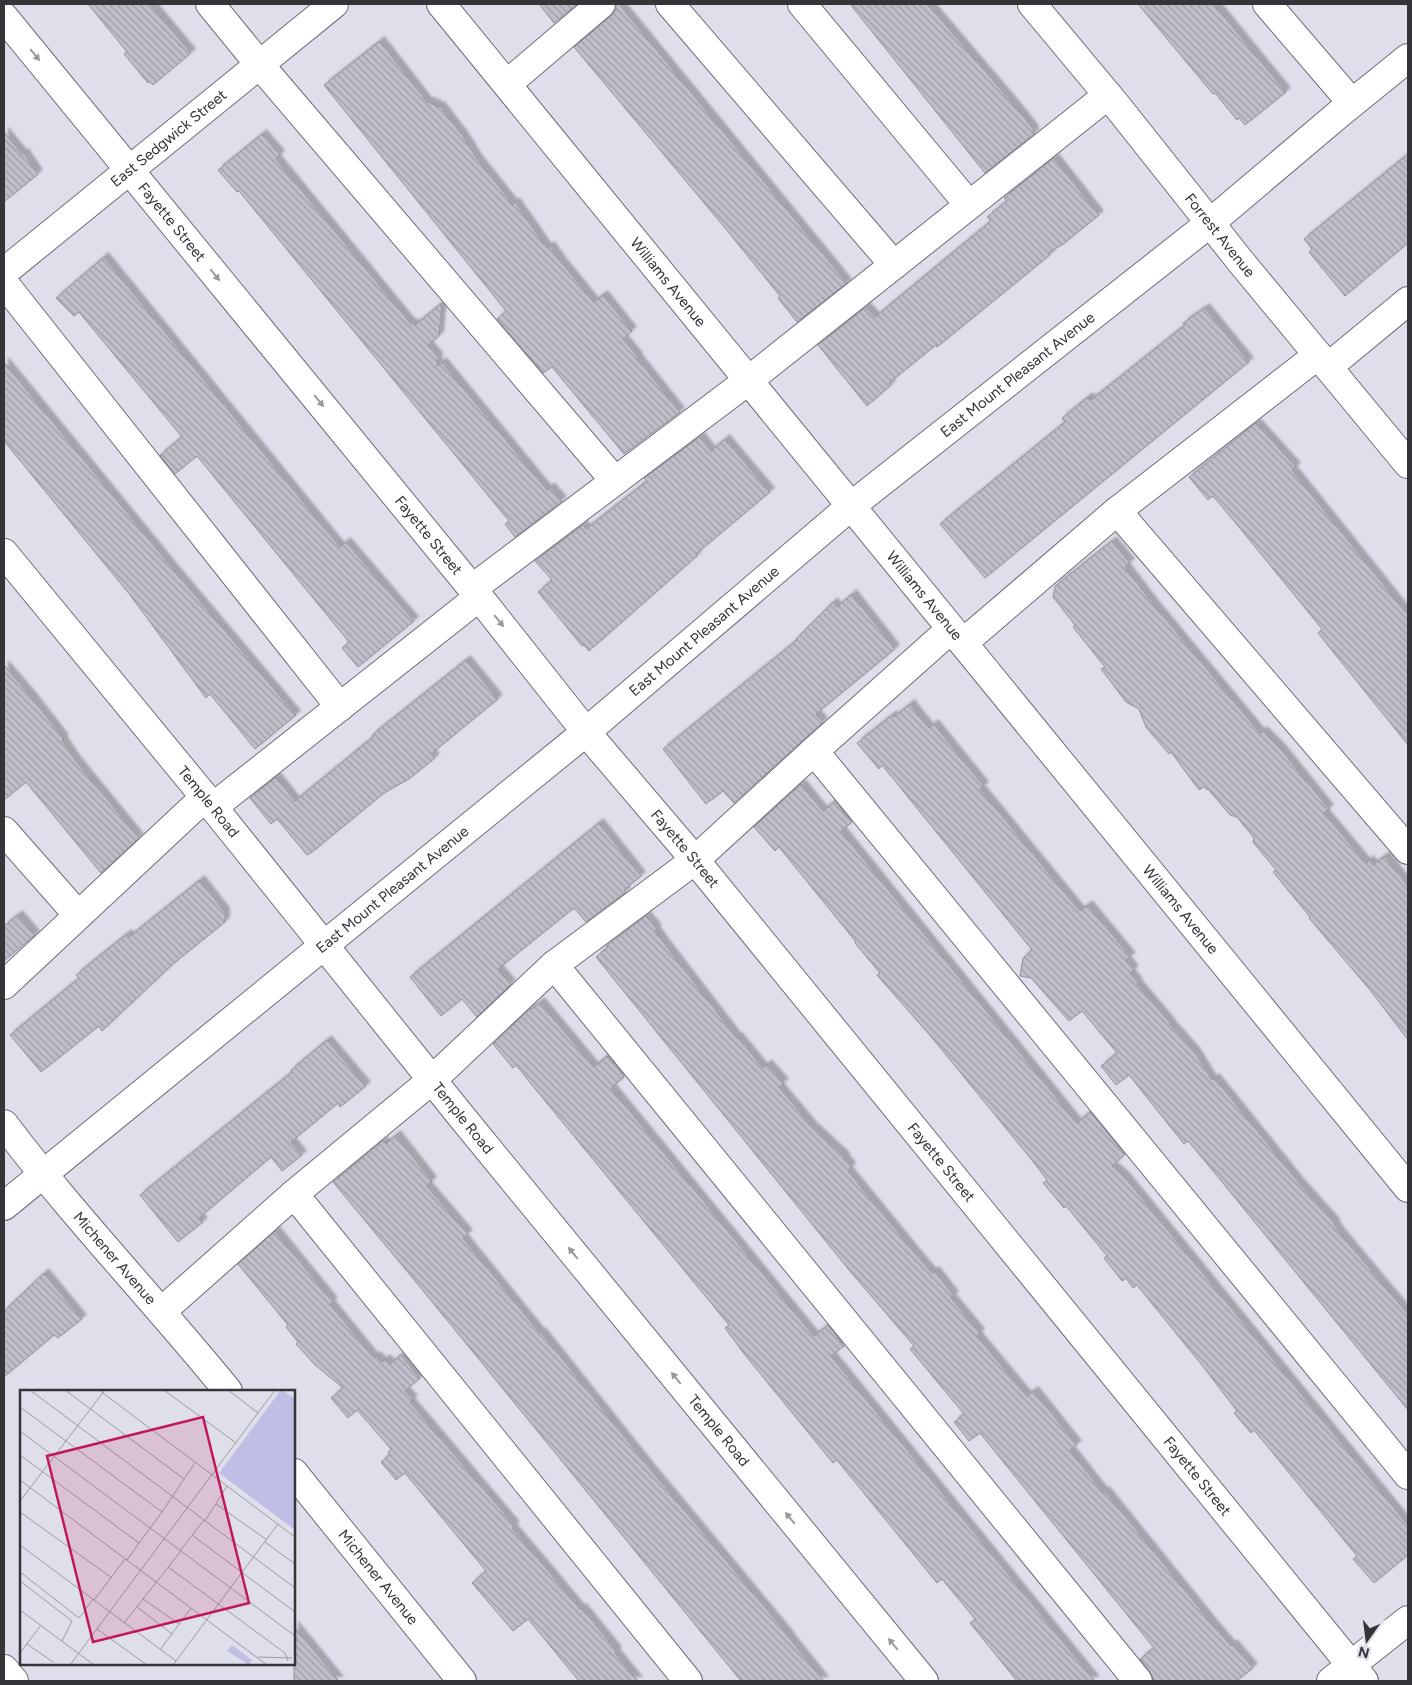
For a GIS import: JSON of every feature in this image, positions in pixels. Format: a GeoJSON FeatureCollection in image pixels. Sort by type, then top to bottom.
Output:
{"type":"FeatureCollection","features":[{"type":"Feature","properties":{"kind":"street"},"geometry":{"type":"LineString","coordinates":[[210,4],[615,481]]}},
{"type":"Feature","properties":{"kind":"street","name":"East Sedgwick Street"},"geometry":{"type":"LineString","coordinates":[[4,272],[334,4]]}},
{"type":"Feature","properties":{"kind":"street","name":"Williams Avenue"},"geometry":{"type":"LineString","coordinates":[[441,4],[1408,1188]]}},
{"type":"Feature","properties":{"kind":"street"},"geometry":{"type":"LineString","coordinates":[[507,84],[601,4]]}},
{"type":"Feature","properties":{"kind":"street"},"geometry":{"type":"LineString","coordinates":[[670,4],[894,265]]}},
{"type":"Feature","properties":{"kind":"street"},"geometry":{"type":"LineString","coordinates":[[802,4],[969,205]]}},
{"type":"Feature","properties":{"kind":"street","name":"Forrest Avenue"},"geometry":{"type":"LineString","coordinates":[[1032,4],[1408,464]]}},
{"type":"Feature","properties":{"kind":"street"},"geometry":{"type":"LineString","coordinates":[[1267,4],[1352,103]]}},
{"type":"Feature","properties":{"kind":"street","name":"Fayette Street"},"geometry":{"type":"LineString","coordinates":[[4,17],[476,593],[586,732],[695,860],[1349,1676]]}},
{"type":"Feature","properties":{"kind":"street","name":"East Mount Pleasant Avenue"},"geometry":{"type":"LineString","coordinates":[[4,1206],[586,732],[851,506],[1210,223],[1408,58]]}},
{"type":"Feature","properties":{"kind":"street"},"geometry":{"type":"LineString","coordinates":[[4,985],[78,915],[209,802],[340,707],[476,593],[615,481],[749,380],[1108,95]]}},
{"type":"Feature","properties":{"kind":"street"},"geometry":{"type":"LineString","coordinates":[[4,283],[340,707]]}},
{"type":"Feature","properties":{"kind":"street"},"geometry":{"type":"LineString","coordinates":[[162,1311],[294,1194],[433,1079],[554,965],[695,860],[814,751],[1117,511],[1408,301]]}},
{"type":"Feature","properties":{"kind":"street"},"geometry":{"type":"LineString","coordinates":[[1117,511],[1408,850]]}},
{"type":"Feature","properties":{"kind":"street","name":"Temple Road"},"geometry":{"type":"LineString","coordinates":[[4,553],[924,1681]]}},
{"type":"Feature","properties":{"kind":"street"},"geometry":{"type":"LineString","coordinates":[[814,751],[1408,1475]]}},
{"type":"Feature","properties":{"kind":"street"},"geometry":{"type":"LineString","coordinates":[[4,831],[78,915]]}},
{"type":"Feature","properties":{"kind":"street"},"geometry":{"type":"LineString","coordinates":[[554,965],[1138,1681]]}},
{"type":"Feature","properties":{"kind":"street","name":"Michener Avenue"},"geometry":{"type":"LineString","coordinates":[[4,1124],[42,1175],[162,1311],[227,1390]]}},
{"type":"Feature","properties":{"kind":"street"},"geometry":{"type":"LineString","coordinates":[[294,1194],[688,1681]]}},
{"type":"Feature","properties":{"kind":"street","name":"Michener Avenue"},"geometry":{"type":"LineString","coordinates":[[295,1474],[462,1681]]}},
{"type":"Feature","properties":{"kind":"street"},"geometry":{"type":"LineString","coordinates":[[1349,1676],[1408,1620]]}},
{"type":"Feature","properties":{"kind":"street"},"geometry":{"type":"LineString","coordinates":[[4,1669],[14,1681]]}},
{"type":"Feature","properties":{"kind":"building"},"geometry":{"type":"Polygon","coordinates":[[[88,4],[150,4],[191,53],[153,85],[149,81],[148,83],[124,54],[127,52],[88,4]]]}},
{"type":"Feature","properties":{"kind":"building"},"geometry":{"type":"Polygon","coordinates":[[[539,4],[577,4],[554,23],[539,4]]]}},
{"type":"Feature","properties":{"kind":"building"},"geometry":{"type":"Polygon","coordinates":[[[616,4],[619,4],[847,283],[797,322],[778,298],[780,296],[725,228],[574,47],[611,16],[616,10],[616,4]]]}},
{"type":"Feature","properties":{"kind":"building"},"geometry":{"type":"Polygon","coordinates":[[[850,4],[928,4],[1015,106],[1035,133],[985,173],[850,4]]]}},
{"type":"Feature","properties":{"kind":"building"},"geometry":{"type":"Polygon","coordinates":[[[1138,4],[1214,4],[1286,92],[1245,125],[1239,118],[1237,120],[1215,93],[1213,94],[1138,4]]]}},
{"type":"Feature","properties":{"kind":"building"},"geometry":{"type":"Polygon","coordinates":[[[380,41],[428,103],[430,101],[432,105],[434,103],[438,107],[440,106],[463,136],[478,160],[513,204],[515,202],[547,248],[550,246],[594,302],[603,295],[632,331],[623,339],[680,412],[624,454],[552,367],[543,373],[497,319],[506,311],[324,85],[380,41]]]}},
{"type":"Feature","properties":{"kind":"building"},"geometry":{"type":"Polygon","coordinates":[[[4,132],[22,154],[24,153],[38,174],[4,202],[4,132]]]}},
{"type":"Feature","properties":{"kind":"building"},"geometry":{"type":"Polygon","coordinates":[[[262,134],[280,155],[276,159],[411,324],[415,325],[442,303],[439,336],[428,345],[438,357],[437,366],[442,362],[547,490],[550,487],[562,501],[515,537],[505,524],[509,521],[239,191],[237,192],[218,170],[262,134]]]}},
{"type":"Feature","properties":{"kind":"building"},"geometry":{"type":"Polygon","coordinates":[[[1408,154],[1408,243],[1345,296],[1309,252],[1312,249],[1304,239],[1408,154]]]}},
{"type":"Feature","properties":{"kind":"building"},"geometry":{"type":"Polygon","coordinates":[[[1054,158],[1099,215],[1062,245],[1048,253],[1050,255],[937,347],[936,345],[889,383],[891,385],[867,406],[818,345],[866,307],[875,317],[991,221],[987,217],[1007,201],[1004,198],[1054,158]]]}},
{"type":"Feature","properties":{"kind":"building"},"geometry":{"type":"Polygon","coordinates":[[[104,257],[340,547],[346,542],[414,621],[358,667],[342,648],[349,642],[197,456],[175,474],[160,455],[182,437],[79,312],[74,316],[56,298],[104,257]]]}},
{"type":"Feature","properties":{"kind":"building"},"geometry":{"type":"Polygon","coordinates":[[[1205,308],[1249,362],[985,578],[940,524],[1065,422],[1062,418],[1088,397],[1091,400],[1185,325],[1183,323],[1205,308]]]}},
{"type":"Feature","properties":{"kind":"building"},"geometry":{"type":"Polygon","coordinates":[[[4,362],[174,570],[296,715],[255,749],[210,694],[206,698],[130,595],[4,441],[4,362]]]}},
{"type":"Feature","properties":{"kind":"building"},"geometry":{"type":"Polygon","coordinates":[[[1256,423],[1296,467],[1292,470],[1408,615],[1408,745],[1318,633],[1322,629],[1243,532],[1213,496],[1208,500],[1189,477],[1256,423]]]}},
{"type":"Feature","properties":{"kind":"building"},"geometry":{"type":"Polygon","coordinates":[[[700,437],[711,451],[725,439],[770,492],[696,554],[697,556],[589,651],[584,645],[582,646],[538,592],[552,580],[535,561],[583,525],[586,529],[647,481],[644,478],[700,437]]]}},
{"type":"Feature","properties":{"kind":"building"},"geometry":{"type":"Polygon","coordinates":[[[1112,541],[1130,563],[1125,567],[1154,605],[1260,733],[1263,731],[1280,748],[1329,809],[1324,813],[1366,863],[1369,860],[1373,865],[1385,856],[1408,886],[1408,1040],[1370,990],[1273,872],[1276,870],[1253,842],[1254,838],[1237,817],[1230,815],[1208,789],[1204,787],[1199,790],[1171,752],[1169,754],[1146,727],[1139,709],[1126,702],[1101,669],[1105,667],[1073,627],[1075,625],[1053,597],[1055,586],[1112,541]]]}},
{"type":"Feature","properties":{"kind":"building"},"geometry":{"type":"Polygon","coordinates":[[[852,594],[895,649],[816,714],[823,722],[734,803],[723,791],[706,804],[663,749],[797,640],[833,602],[837,607],[852,594]]]}},
{"type":"Feature","properties":{"kind":"building"},"geometry":{"type":"Polygon","coordinates":[[[466,660],[498,699],[431,754],[435,758],[409,779],[384,793],[311,853],[307,855],[277,819],[271,824],[250,798],[276,777],[295,801],[373,737],[372,735],[466,660]]]}},
{"type":"Feature","properties":{"kind":"building"},"geometry":{"type":"Polygon","coordinates":[[[4,665],[64,739],[62,740],[76,761],[139,838],[101,873],[26,782],[4,800],[4,665]]]}},
{"type":"Feature","properties":{"kind":"building"},"geometry":{"type":"Polygon","coordinates":[[[910,704],[929,728],[934,724],[984,786],[980,789],[1080,911],[1088,905],[1131,957],[1126,960],[1134,970],[1130,973],[1137,984],[1195,1052],[1212,1080],[1215,1078],[1408,1314],[1408,1410],[1204,1160],[1188,1141],[1184,1144],[1129,1075],[1116,1085],[1101,1066],[1117,1053],[1082,1011],[1069,1021],[1031,978],[1020,976],[1023,958],[1032,950],[882,765],[879,769],[857,743],[892,715],[894,717],[910,704]]]}},
{"type":"Feature","properties":{"kind":"building"},"geometry":{"type":"Polygon","coordinates":[[[801,784],[823,811],[835,801],[852,822],[841,831],[1077,1123],[1090,1112],[1125,1154],[1112,1166],[1124,1176],[1408,1525],[1408,1555],[1374,1583],[1353,1559],[1357,1556],[1254,1430],[1251,1433],[1234,1413],[1237,1411],[1137,1285],[1133,1288],[1126,1278],[1122,1281],[1104,1258],[1107,1256],[1066,1206],[1064,1208],[1043,1183],[1047,1180],[1031,1159],[933,1039],[877,975],[880,973],[779,847],[775,851],[754,827],[801,784]]]}},
{"type":"Feature","properties":{"kind":"building"},"geometry":{"type":"Polygon","coordinates":[[[599,823],[641,876],[624,890],[626,892],[586,922],[574,908],[498,969],[511,984],[477,1017],[462,999],[441,1016],[410,977],[599,823]]]}},
{"type":"Feature","properties":{"kind":"building"},"geometry":{"type":"Polygon","coordinates":[[[200,880],[225,912],[225,922],[173,964],[102,1031],[99,1026],[41,1072],[10,1035],[79,978],[76,975],[127,934],[129,937],[200,880]]]}},
{"type":"Feature","properties":{"kind":"building"},"geometry":{"type":"Polygon","coordinates":[[[18,915],[35,935],[4,961],[4,926],[18,915]]]}},
{"type":"Feature","properties":{"kind":"building"},"geometry":{"type":"Polygon","coordinates":[[[646,916],[657,929],[655,930],[664,943],[737,1038],[763,1068],[767,1064],[784,1083],[779,1087],[814,1129],[845,1157],[851,1167],[848,1171],[932,1273],[935,1271],[954,1296],[951,1298],[980,1333],[977,1336],[1027,1396],[1034,1391],[1077,1445],[1070,1450],[1103,1492],[1105,1491],[1231,1646],[1233,1644],[1253,1668],[1237,1681],[1153,1681],[1150,1672],[1140,1659],[1154,1648],[980,1433],[969,1441],[954,1422],[964,1414],[910,1349],[914,1346],[849,1270],[596,957],[608,947],[606,946],[646,916]]]}},
{"type":"Feature","properties":{"kind":"building"},"geometry":{"type":"Polygon","coordinates":[[[540,1002],[594,1067],[607,1056],[624,1077],[611,1088],[814,1336],[828,1325],[844,1346],[831,1356],[1095,1681],[1017,1681],[970,1623],[975,1619],[942,1579],[937,1583],[837,1460],[833,1463],[745,1355],[725,1328],[729,1325],[516,1065],[513,1068],[493,1044],[531,1008],[540,1002]]]}},
{"type":"Feature","properties":{"kind":"building"},"geometry":{"type":"Polygon","coordinates":[[[327,1040],[366,1086],[340,1107],[338,1103],[291,1142],[302,1155],[282,1171],[271,1157],[199,1218],[203,1222],[178,1242],[140,1195],[292,1072],[291,1070],[327,1040]]]}},
{"type":"Feature","properties":{"kind":"building"},"geometry":{"type":"Polygon","coordinates":[[[396,1135],[432,1181],[427,1186],[468,1234],[463,1238],[824,1681],[741,1681],[333,1182],[383,1141],[386,1144],[396,1135]]]}},
{"type":"Feature","properties":{"kind":"building"},"geometry":{"type":"Polygon","coordinates":[[[275,1231],[333,1302],[330,1304],[374,1358],[376,1356],[382,1362],[386,1359],[390,1364],[401,1355],[420,1378],[405,1391],[413,1400],[410,1402],[515,1526],[512,1528],[580,1609],[582,1608],[617,1651],[615,1653],[638,1681],[579,1681],[528,1619],[513,1631],[472,1583],[486,1571],[405,1473],[396,1480],[381,1462],[390,1454],[388,1452],[391,1449],[357,1410],[348,1418],[331,1398],[343,1388],[315,1365],[296,1344],[298,1342],[286,1327],[288,1325],[238,1264],[275,1231]]]}},
{"type":"Feature","properties":{"kind":"building"},"geometry":{"type":"Polygon","coordinates":[[[44,1273],[82,1319],[58,1338],[54,1335],[4,1377],[4,1311],[44,1273]]]}},
{"type":"Feature","properties":{"kind":"building"},"geometry":{"type":"Polygon","coordinates":[[[295,1627],[339,1681],[294,1681],[295,1665],[295,1627]]]}}]}
